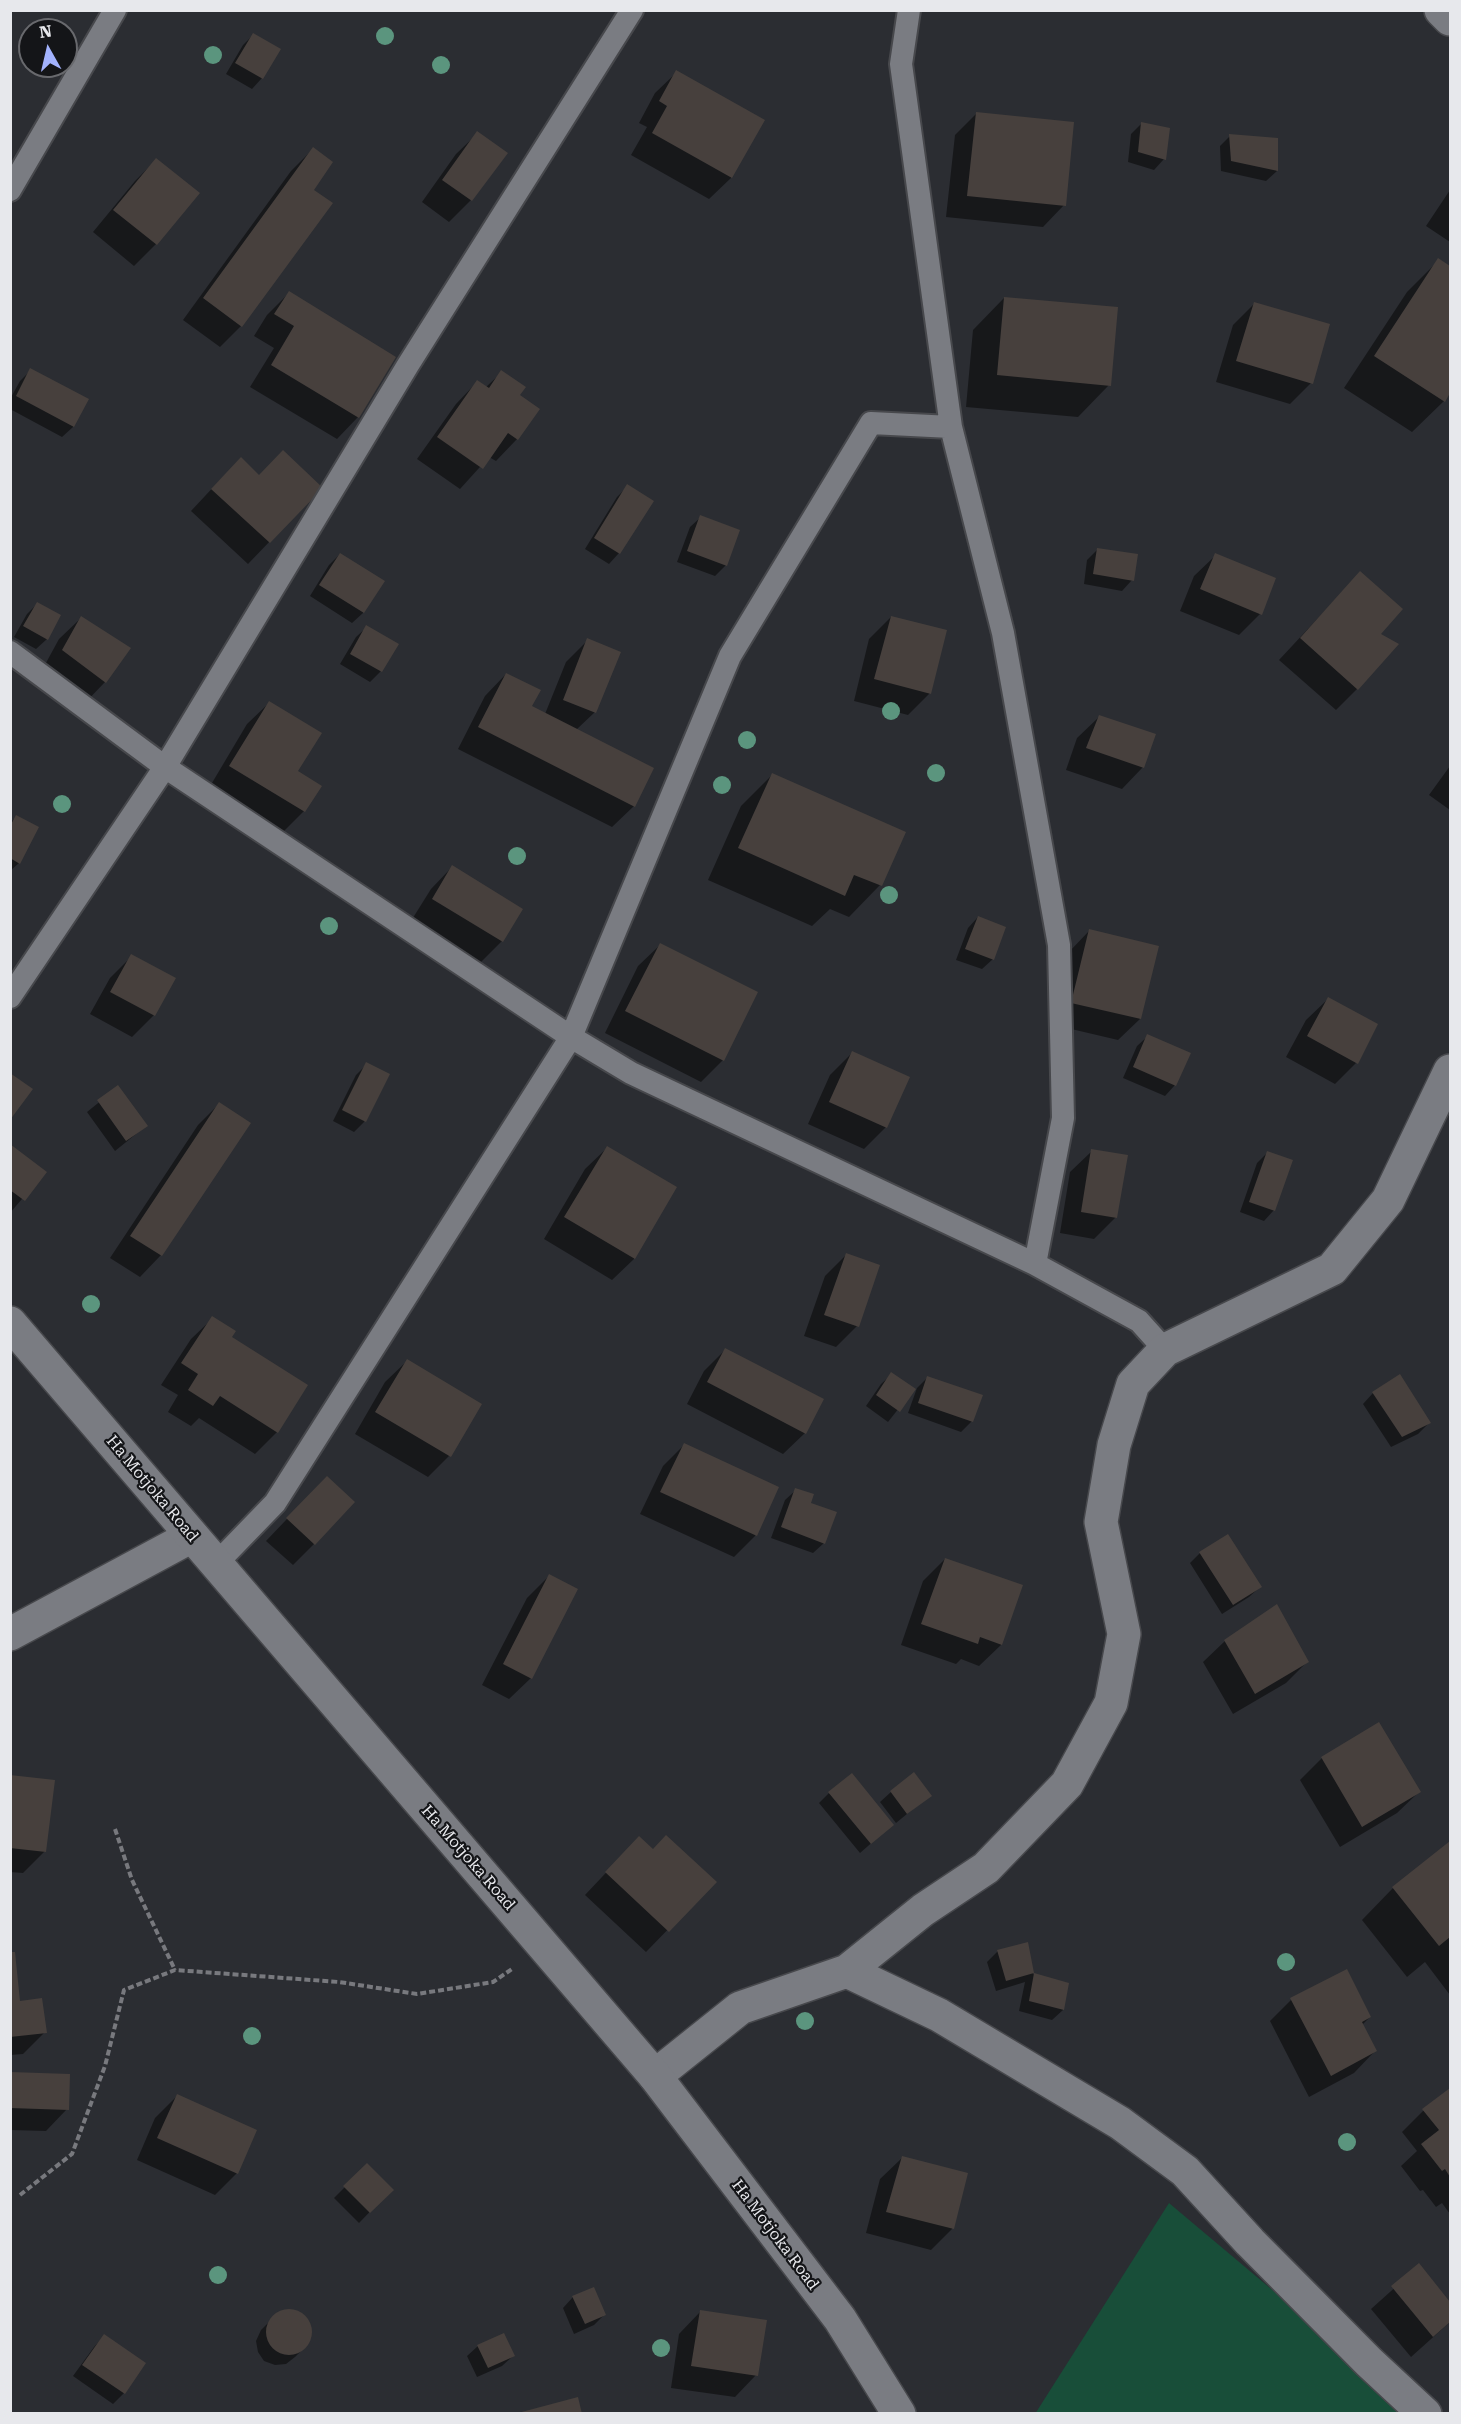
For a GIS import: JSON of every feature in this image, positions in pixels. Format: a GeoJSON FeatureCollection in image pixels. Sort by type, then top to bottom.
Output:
{"type":"FeatureCollection","features":[{"type":"Feature","properties":{"kind":"street"},"geometry":{"type":"LineString","coordinates":[[1441,10],[1450,19]]}},
{"type":"Feature","properties":{"kind":"street"},"geometry":{"type":"LineString","coordinates":[[654,2076],[740,2008],[847,1971],[923,1910],[986,1868],[1067,1784],[1111,1702],[1124,1634],[1101,1522],[1114,1445],[1133,1384],[1165,1350],[1332,1269],[1388,1200],[1450,1071]]}},
{"type":"Feature","properties":{"kind":"street","name":"Ha Motjoka Road"},"geometry":{"type":"LineString","coordinates":[[10,1323],[654,2076],[840,2319],[899,2414]]}},
{"type":"Feature","properties":{"kind":"street"},"geometry":{"type":"LineString","coordinates":[[10,1634],[192,1536]]}},
{"type":"Feature","properties":{"kind":"street"},"geometry":{"type":"LineString","coordinates":[[847,1971],[939,2015],[1120,2123],[1185,2170],[1250,2242],[1368,2362],[1425,2414]]}},
{"type":"Feature","properties":{"kind":"lane"},"geometry":{"type":"LineString","coordinates":[[10,190],[115,10]]}},
{"type":"Feature","properties":{"kind":"lane"},"geometry":{"type":"LineString","coordinates":[[10,997],[165,767],[414,355],[632,10]]}},
{"type":"Feature","properties":{"kind":"lane"},"geometry":{"type":"LineString","coordinates":[[909,10],[901,64],[951,427],[1003,633],[1059,945],[1063,1118],[1035,1264]]}},
{"type":"Feature","properties":{"kind":"lane"},"geometry":{"type":"LineString","coordinates":[[216,1564],[275,1503],[571,1036],[730,656],[871,423],[951,427]]}},
{"type":"Feature","properties":{"kind":"lane"},"geometry":{"type":"LineString","coordinates":[[10,652],[165,767],[571,1036],[631,1073],[1035,1264],[1139,1321],[1165,1350]]}},
{"type":"Feature","properties":{"kind":"path"},"geometry":{"type":"LineString","coordinates":[[115,1829],[132,1880],[175,1970]]}},
{"type":"Feature","properties":{"kind":"path"},"geometry":{"type":"LineString","coordinates":[[20,2194],[72,2154],[105,2066],[124,1990],[175,1970],[339,1982],[417,1994],[493,1982],[544,1947]]}},
{"type":"Feature","properties":{"kind":"green space"},"geometry":{"type":"Polygon","coordinates":[[[1169,2203],[1333,2341],[1404,2414],[1035,2414],[1169,2203]]]}},
{"type":"Feature","properties":{"kind":"building"},"geometry":{"type":"Polygon","coordinates":[[[253,33],[281,49],[263,79],[235,63],[253,33]]]}},
{"type":"Feature","properties":{"kind":"building"},"geometry":{"type":"Polygon","coordinates":[[[676,70],[765,120],[732,178],[652,133],[667,106],[659,101],[676,70]]]}},
{"type":"Feature","properties":{"kind":"building"},"geometry":{"type":"Polygon","coordinates":[[[976,112],[1074,122],[1066,206],[967,196],[976,112]]]}},
{"type":"Feature","properties":{"kind":"building"},"geometry":{"type":"Polygon","coordinates":[[[1141,122],[1170,128],[1166,160],[1138,152],[1141,122]]]}},
{"type":"Feature","properties":{"kind":"building"},"geometry":{"type":"Polygon","coordinates":[[[477,131],[508,153],[472,201],[442,180],[477,131]]]}},
{"type":"Feature","properties":{"kind":"building"},"geometry":{"type":"Polygon","coordinates":[[[1229,134],[1278,138],[1278,171],[1231,161],[1229,134]]]}},
{"type":"Feature","properties":{"kind":"building"},"geometry":{"type":"Polygon","coordinates":[[[313,147],[333,162],[314,190],[333,203],[242,327],[203,298],[313,147]]]}},
{"type":"Feature","properties":{"kind":"building"},"geometry":{"type":"Polygon","coordinates":[[[156,158],[200,193],[157,245],[113,210],[156,158]]]}},
{"type":"Feature","properties":{"kind":"building"},"geometry":{"type":"Polygon","coordinates":[[[1438,258],[1450,266],[1450,393],[1445,402],[1374,356],[1438,258]]]}},
{"type":"Feature","properties":{"kind":"building"},"geometry":{"type":"Polygon","coordinates":[[[289,291],[396,357],[359,418],[271,365],[294,326],[274,314],[289,291]]]}},
{"type":"Feature","properties":{"kind":"building"},"geometry":{"type":"Polygon","coordinates":[[[1004,297],[1118,307],[1111,386],[997,375],[1004,297]]]}},
{"type":"Feature","properties":{"kind":"building"},"geometry":{"type":"Polygon","coordinates":[[[1254,302],[1330,324],[1313,384],[1236,361],[1254,302]]]}},
{"type":"Feature","properties":{"kind":"building"},"geometry":{"type":"Polygon","coordinates":[[[30,368],[89,399],[74,427],[16,396],[30,368]]]}},
{"type":"Feature","properties":{"kind":"building"},"geometry":{"type":"Polygon","coordinates":[[[501,370],[526,387],[520,395],[540,409],[518,440],[508,433],[483,469],[437,437],[477,380],[489,388],[501,370]]]}},
{"type":"Feature","properties":{"kind":"building"},"geometry":{"type":"Polygon","coordinates":[[[283,450],[323,488],[270,543],[211,489],[241,457],[259,475],[283,450]]]}},
{"type":"Feature","properties":{"kind":"building"},"geometry":{"type":"Polygon","coordinates":[[[627,484],[654,501],[620,554],[594,538],[627,484]]]}},
{"type":"Feature","properties":{"kind":"building"},"geometry":{"type":"Polygon","coordinates":[[[700,515],[740,530],[727,566],[687,551],[700,515]]]}},
{"type":"Feature","properties":{"kind":"building"},"geometry":{"type":"Polygon","coordinates":[[[1097,548],[1138,554],[1134,581],[1093,574],[1097,548]]]}},
{"type":"Feature","properties":{"kind":"building"},"geometry":{"type":"Polygon","coordinates":[[[340,553],[385,581],[364,613],[319,585],[340,553]]]}},
{"type":"Feature","properties":{"kind":"building"},"geometry":{"type":"Polygon","coordinates":[[[1215,553],[1276,578],[1262,615],[1200,589],[1215,553]]]}},
{"type":"Feature","properties":{"kind":"building"},"geometry":{"type":"Polygon","coordinates":[[[1360,571],[1403,609],[1381,634],[1399,644],[1358,690],[1300,638],[1360,571]]]}},
{"type":"Feature","properties":{"kind":"building"},"geometry":{"type":"Polygon","coordinates":[[[37,602],[61,615],[48,640],[23,626],[37,602]]]}},
{"type":"Feature","properties":{"kind":"building"},"geometry":{"type":"Polygon","coordinates":[[[81,616],[131,648],[106,683],[62,650],[81,616]]]}},
{"type":"Feature","properties":{"kind":"building"},"geometry":{"type":"Polygon","coordinates":[[[891,616],[947,630],[931,694],[874,679],[891,616]]]}},
{"type":"Feature","properties":{"kind":"building"},"geometry":{"type":"Polygon","coordinates":[[[366,625],[399,644],[382,672],[350,654],[366,625]]]}},
{"type":"Feature","properties":{"kind":"building"},"geometry":{"type":"Polygon","coordinates":[[[587,638],[621,652],[596,713],[563,700],[587,638]]]}},
{"type":"Feature","properties":{"kind":"building"},"geometry":{"type":"Polygon","coordinates":[[[506,673],[541,690],[532,706],[654,768],[635,807],[478,727],[506,673]]]}},
{"type":"Feature","properties":{"kind":"building"},"geometry":{"type":"Polygon","coordinates":[[[269,701],[322,733],[298,771],[322,786],[305,812],[229,766],[269,701]]]}},
{"type":"Feature","properties":{"kind":"building"},"geometry":{"type":"Polygon","coordinates":[[[1099,715],[1156,734],[1144,768],[1086,748],[1099,715]]]}},
{"type":"Feature","properties":{"kind":"building"},"geometry":{"type":"Polygon","coordinates":[[[772,773],[906,832],[882,886],[854,875],[845,896],[738,848],[772,773]]]}},
{"type":"Feature","properties":{"kind":"building"},"geometry":{"type":"Polygon","coordinates":[[[16,815],[39,827],[20,864],[10,858],[10,826],[16,815]]]}},
{"type":"Feature","properties":{"kind":"building"},"geometry":{"type":"Polygon","coordinates":[[[452,865],[523,909],[503,942],[432,899],[452,865]]]}},
{"type":"Feature","properties":{"kind":"building"},"geometry":{"type":"Polygon","coordinates":[[[978,916],[1006,927],[994,960],[965,949],[978,916]]]}},
{"type":"Feature","properties":{"kind":"building"},"geometry":{"type":"Polygon","coordinates":[[[1089,929],[1159,946],[1141,1019],[1071,1003],[1089,929]]]}},
{"type":"Feature","properties":{"kind":"building"},"geometry":{"type":"Polygon","coordinates":[[[660,943],[758,992],[724,1061],[625,1011],[660,943]]]}},
{"type":"Feature","properties":{"kind":"building"},"geometry":{"type":"Polygon","coordinates":[[[131,954],[176,978],[155,1016],[110,992],[131,954]]]}},
{"type":"Feature","properties":{"kind":"building"},"geometry":{"type":"Polygon","coordinates":[[[1328,997],[1378,1024],[1358,1064],[1307,1036],[1328,997]]]}},
{"type":"Feature","properties":{"kind":"building"},"geometry":{"type":"Polygon","coordinates":[[[1147,1034],[1191,1053],[1176,1086],[1133,1067],[1147,1034]]]}},
{"type":"Feature","properties":{"kind":"building"},"geometry":{"type":"Polygon","coordinates":[[[852,1051],[910,1077],[887,1128],[829,1102],[852,1051]]]}},
{"type":"Feature","properties":{"kind":"building"},"geometry":{"type":"Polygon","coordinates":[[[366,1062],[390,1074],[366,1122],[342,1110],[366,1062]]]}},
{"type":"Feature","properties":{"kind":"building"},"geometry":{"type":"Polygon","coordinates":[[[10,1073],[33,1089],[10,1120],[10,1073]]]}},
{"type":"Feature","properties":{"kind":"building"},"geometry":{"type":"Polygon","coordinates":[[[118,1085],[148,1126],[126,1141],[97,1100],[118,1085]]]}},
{"type":"Feature","properties":{"kind":"building"},"geometry":{"type":"Polygon","coordinates":[[[219,1102],[251,1123],[162,1256],[130,1236],[219,1102]]]}},
{"type":"Feature","properties":{"kind":"building"},"geometry":{"type":"Polygon","coordinates":[[[10,1144],[47,1172],[25,1201],[10,1190],[10,1144]]]}},
{"type":"Feature","properties":{"kind":"building"},"geometry":{"type":"Polygon","coordinates":[[[607,1146],[677,1187],[635,1259],[564,1217],[607,1146]]]}},
{"type":"Feature","properties":{"kind":"building"},"geometry":{"type":"Polygon","coordinates":[[[1091,1149],[1128,1155],[1117,1218],[1081,1212],[1091,1149]]]}},
{"type":"Feature","properties":{"kind":"building"},"geometry":{"type":"Polygon","coordinates":[[[1267,1151],[1293,1160],[1275,1211],[1249,1202],[1267,1151]]]}},
{"type":"Feature","properties":{"kind":"building"},"geometry":{"type":"Polygon","coordinates":[[[846,1253],[880,1265],[859,1327],[824,1315],[846,1253]]]}},
{"type":"Feature","properties":{"kind":"building"},"geometry":{"type":"Polygon","coordinates":[[[212,1316],[236,1331],[232,1337],[308,1385],[278,1433],[220,1396],[213,1406],[188,1390],[198,1374],[181,1363],[212,1316]]]}},
{"type":"Feature","properties":{"kind":"building"},"geometry":{"type":"Polygon","coordinates":[[[725,1348],[824,1399],[806,1434],[707,1382],[725,1348]]]}},
{"type":"Feature","properties":{"kind":"building"},"geometry":{"type":"Polygon","coordinates":[[[407,1359],[482,1404],[451,1457],[375,1412],[407,1359]]]}},
{"type":"Feature","properties":{"kind":"building"},"geometry":{"type":"Polygon","coordinates":[[[891,1372],[916,1389],[900,1412],[876,1395],[891,1372]]]}},
{"type":"Feature","properties":{"kind":"building"},"geometry":{"type":"Polygon","coordinates":[[[1400,1374],[1431,1423],[1402,1437],[1372,1392],[1400,1374]]]}},
{"type":"Feature","properties":{"kind":"building"},"geometry":{"type":"Polygon","coordinates":[[[927,1376],[983,1395],[973,1422],[918,1403],[927,1376]]]}},
{"type":"Feature","properties":{"kind":"building"},"geometry":{"type":"Polygon","coordinates":[[[684,1443],[779,1487],[757,1536],[660,1492],[684,1443]]]}},
{"type":"Feature","properties":{"kind":"building"},"geometry":{"type":"Polygon","coordinates":[[[327,1476],[355,1502],[315,1545],[286,1518],[327,1476]]]}},
{"type":"Feature","properties":{"kind":"building"},"geometry":{"type":"Polygon","coordinates":[[[795,1488],[814,1494],[811,1503],[837,1512],[825,1544],[781,1527],[795,1488]]]}},
{"type":"Feature","properties":{"kind":"building"},"geometry":{"type":"Polygon","coordinates":[[[1228,1534],[1262,1587],[1233,1605],[1199,1552],[1228,1534]]]}},
{"type":"Feature","properties":{"kind":"building"},"geometry":{"type":"Polygon","coordinates":[[[945,1558],[1023,1585],[1002,1645],[980,1637],[978,1644],[921,1624],[945,1558]]]}},
{"type":"Feature","properties":{"kind":"building"},"geometry":{"type":"Polygon","coordinates":[[[549,1574],[578,1589],[532,1679],[503,1664],[549,1574]]]}},
{"type":"Feature","properties":{"kind":"building"},"geometry":{"type":"Polygon","coordinates":[[[1277,1604],[1309,1662],[1255,1694],[1224,1640],[1277,1604]]]}},
{"type":"Feature","properties":{"kind":"building"},"geometry":{"type":"Polygon","coordinates":[[[1379,1722],[1421,1792],[1362,1827],[1321,1757],[1379,1722]]]}},
{"type":"Feature","properties":{"kind":"building"},"geometry":{"type":"Polygon","coordinates":[[[914,1772],[932,1796],[907,1814],[890,1791],[914,1772]]]}},
{"type":"Feature","properties":{"kind":"building"},"geometry":{"type":"Polygon","coordinates":[[[852,1773],[894,1825],[871,1844],[828,1792],[852,1773]]]}},
{"type":"Feature","properties":{"kind":"building"},"geometry":{"type":"Polygon","coordinates":[[[10,1775],[55,1780],[46,1852],[10,1848],[10,1775]]]}},
{"type":"Feature","properties":{"kind":"building"},"geometry":{"type":"Polygon","coordinates":[[[666,1835],[717,1882],[669,1932],[605,1872],[639,1836],[653,1849],[666,1835]]]}},
{"type":"Feature","properties":{"kind":"building"},"geometry":{"type":"Polygon","coordinates":[[[1450,1841],[1450,1937],[1439,1946],[1392,1887],[1450,1841]]]}},
{"type":"Feature","properties":{"kind":"building"},"geometry":{"type":"Polygon","coordinates":[[[1028,1942],[1034,1973],[1006,1981],[997,1950],[1028,1942]]]}},
{"type":"Feature","properties":{"kind":"building"},"geometry":{"type":"Polygon","coordinates":[[[10,1952],[15,1952],[20,2001],[42,1998],[47,2033],[10,2037],[10,1952]]]}},
{"type":"Feature","properties":{"kind":"building"},"geometry":{"type":"Polygon","coordinates":[[[1347,1969],[1371,2017],[1362,2022],[1377,2051],[1331,2076],[1290,1998],[1347,1969]]]}},
{"type":"Feature","properties":{"kind":"building"},"geometry":{"type":"Polygon","coordinates":[[[1034,1973],[1069,1983],[1064,2010],[1029,2001],[1034,1973]]]}},
{"type":"Feature","properties":{"kind":"building"},"geometry":{"type":"Polygon","coordinates":[[[10,2072],[70,2074],[69,2110],[10,2108],[10,2072]]]}},
{"type":"Feature","properties":{"kind":"building"},"geometry":{"type":"Polygon","coordinates":[[[1450,2088],[1450,2177],[1445,2169],[1442,2171],[1421,2144],[1439,2130],[1422,2109],[1450,2088]]]}},
{"type":"Feature","properties":{"kind":"building"},"geometry":{"type":"Polygon","coordinates":[[[177,2094],[257,2130],[238,2174],[157,2138],[177,2094]]]}},
{"type":"Feature","properties":{"kind":"building"},"geometry":{"type":"Polygon","coordinates":[[[902,2156],[968,2173],[954,2229],[886,2212],[902,2156]]]}},
{"type":"Feature","properties":{"kind":"building"},"geometry":{"type":"Polygon","coordinates":[[[367,2163],[394,2190],[370,2213],[343,2186],[367,2163]]]}},
{"type":"Feature","properties":{"kind":"building"},"geometry":{"type":"Polygon","coordinates":[[[1419,2263],[1450,2302],[1450,2322],[1433,2337],[1391,2286],[1419,2263]]]}},
{"type":"Feature","properties":{"kind":"building"},"geometry":{"type":"Polygon","coordinates":[[[594,2287],[606,2315],[585,2324],[572,2296],[594,2287]]]}},
{"type":"Feature","properties":{"kind":"building"},"geometry":{"type":"Polygon","coordinates":[[[289,2309],[305,2316],[312,2332],[305,2348],[289,2355],[273,2348],[266,2332],[273,2316],[289,2309]]]}},
{"type":"Feature","properties":{"kind":"building"},"geometry":{"type":"Polygon","coordinates":[[[700,2310],[767,2320],[758,2376],[691,2366],[700,2310]]]}},
{"type":"Feature","properties":{"kind":"building"},"geometry":{"type":"Polygon","coordinates":[[[504,2333],[515,2356],[488,2368],[477,2345],[504,2333]]]}},
{"type":"Feature","properties":{"kind":"building"},"geometry":{"type":"Polygon","coordinates":[[[104,2334],[146,2363],[125,2394],[82,2365],[104,2334]]]}},
{"type":"Feature","properties":{"kind":"building"},"geometry":{"type":"Polygon","coordinates":[[[578,2397],[582,2414],[518,2414],[518,2413],[578,2397]]]}}]}
